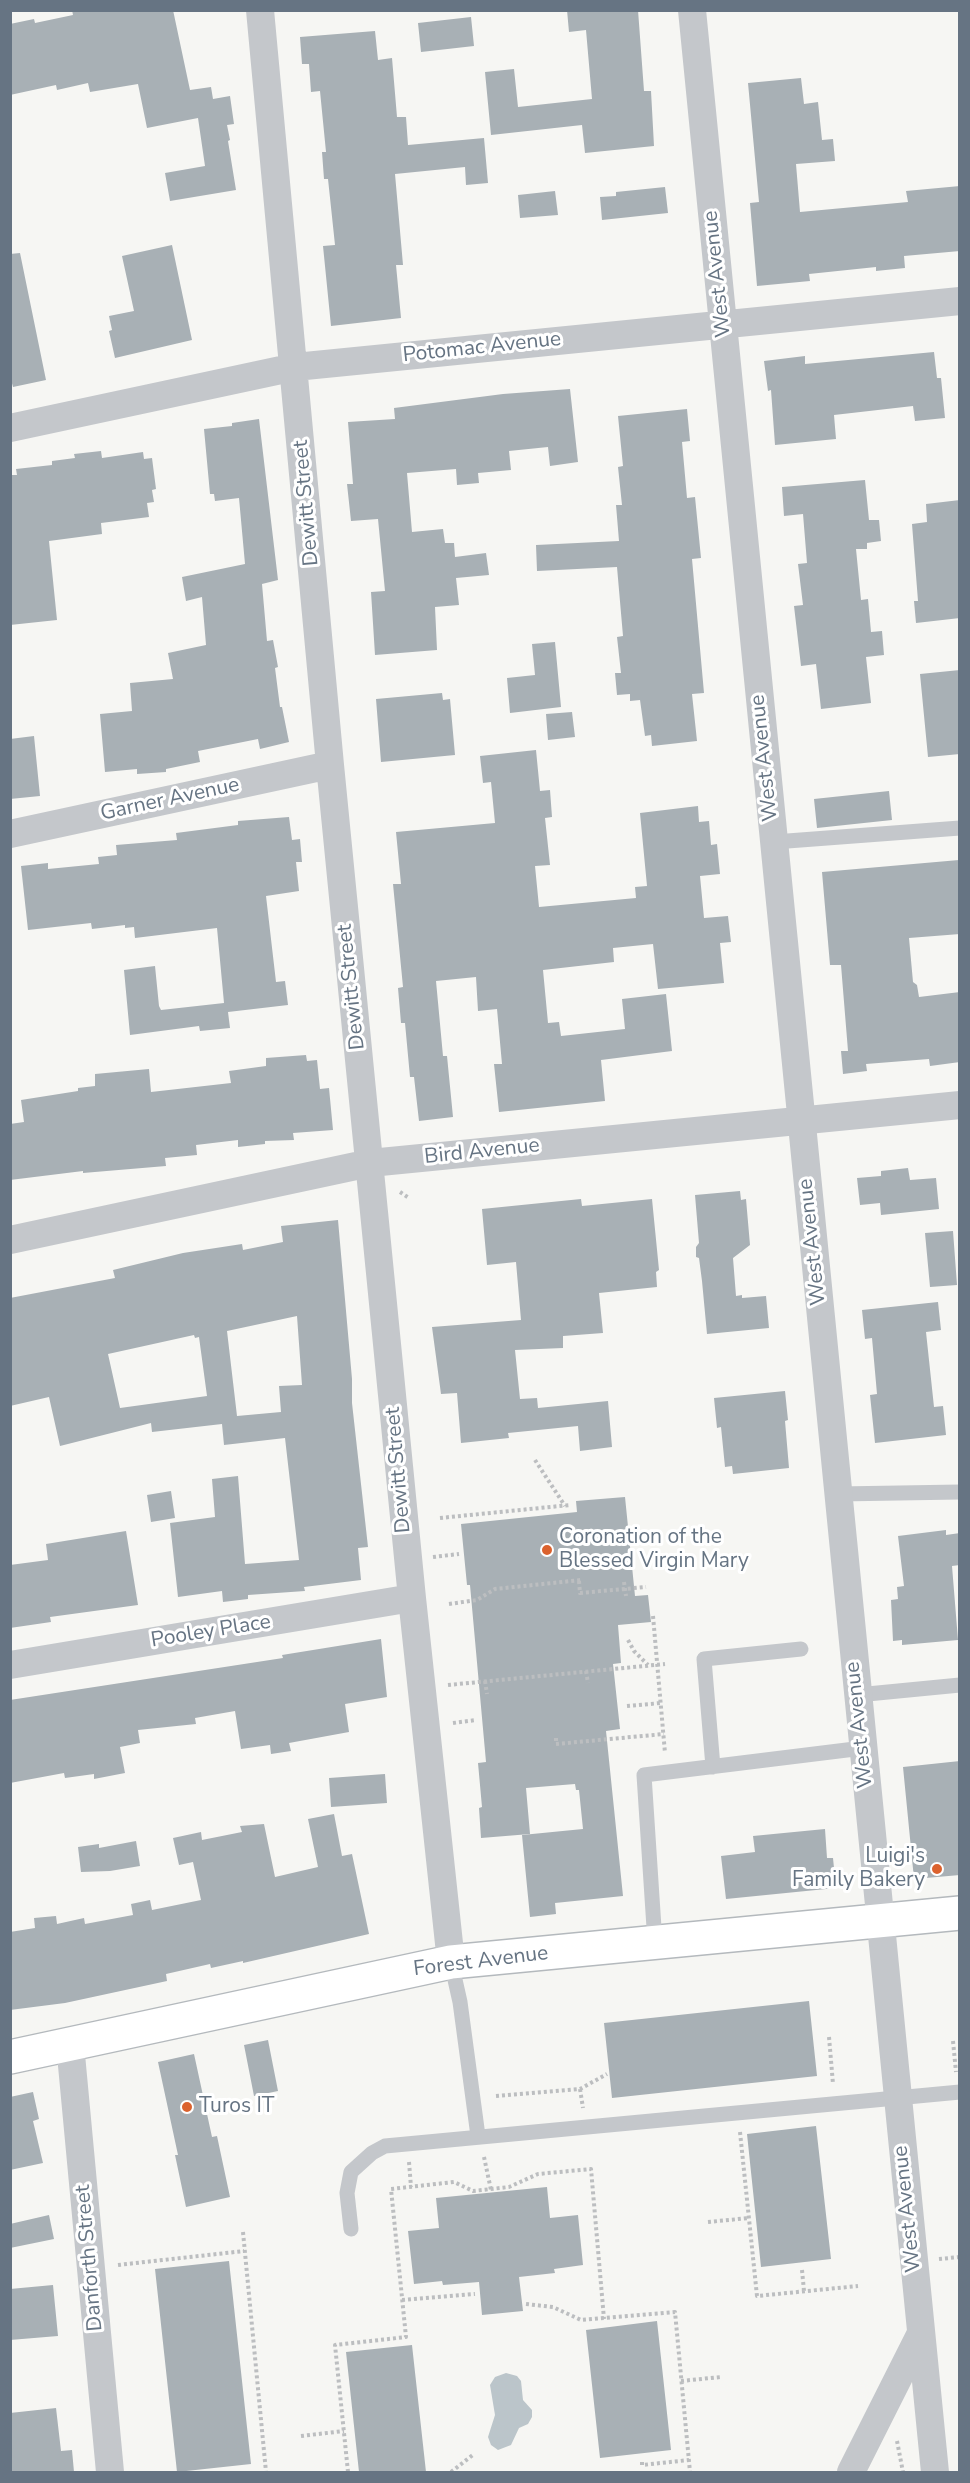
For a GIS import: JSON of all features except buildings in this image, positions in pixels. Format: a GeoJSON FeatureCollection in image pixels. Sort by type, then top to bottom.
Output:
{"type":"FeatureCollection","features":[{"type":"Feature","properties":{"kind":"street","name":"Dewitt Street"},"geometry":{"type":"LineString","coordinates":[[260,10],[295,367],[330,765],[412,1598],[451,1962]]}},
{"type":"Feature","properties":{"kind":"street","name":"West Avenue"},"geometry":{"type":"LineString","coordinates":[[692,10],[934,2472]]}},
{"type":"Feature","properties":{"kind":"street","name":"Potomac Avenue"},"geometry":{"type":"LineString","coordinates":[[10,428],[295,367],[960,301]]}},
{"type":"Feature","properties":{"kind":"street","name":"Garner Avenue"},"geometry":{"type":"LineString","coordinates":[[10,834],[330,765]]}},
{"type":"Feature","properties":{"kind":"street","name":"Bird Avenue"},"geometry":{"type":"LineString","coordinates":[[10,1240],[370,1163],[960,1105]]}},
{"type":"Feature","properties":{"kind":"street","name":"Pooley Place"},"geometry":{"type":"LineString","coordinates":[[10,1665],[412,1598]]}},
{"type":"Feature","properties":{"kind":"street","name":"Forest Avenue"},"geometry":{"type":"LineString","coordinates":[[10,2057],[451,1962],[960,1913]]}},
{"type":"Feature","properties":{"kind":"street","name":"Danforth Street"},"geometry":{"type":"LineString","coordinates":[[70,2044],[110,2472]]}},
{"type":"Feature","properties":{"kind":"street"},"geometry":{"type":"LineString","coordinates":[[851,2472],[920,2335]]}},
{"type":"Feature","properties":{"kind":"lane"},"geometry":{"type":"LineString","coordinates":[[774,842],[960,828]]}},
{"type":"Feature","properties":{"kind":"lane"},"geometry":{"type":"LineString","coordinates":[[838,1494],[960,1492]]}},
{"type":"Feature","properties":{"kind":"lane"},"geometry":{"type":"LineString","coordinates":[[713,1767],[704,1659],[801,1649]]}},
{"type":"Feature","properties":{"kind":"lane"},"geometry":{"type":"LineString","coordinates":[[857,1695],[960,1685]]}},
{"type":"Feature","properties":{"kind":"lane"},"geometry":{"type":"LineString","coordinates":[[654,1943],[644,1775],[863,1748]]}},
{"type":"Feature","properties":{"kind":"lane"},"geometry":{"type":"LineString","coordinates":[[451,1962],[460,2002],[478,2136]]}},
{"type":"Feature","properties":{"kind":"lane"},"geometry":{"type":"LineString","coordinates":[[351,2229],[347,2193],[351,2172],[372,2153],[385,2146],[960,2092]]}},
{"type":"Feature","properties":{"kind":"path"},"geometry":{"type":"LineString","coordinates":[[397,1190],[409,1198]]}},
{"type":"Feature","properties":{"kind":"path"},"geometry":{"type":"LineString","coordinates":[[440,1518],[568,1505],[535,1460]]}},
{"type":"Feature","properties":{"kind":"path"},"geometry":{"type":"LineString","coordinates":[[430,1557],[459,1554]]}},
{"type":"Feature","properties":{"kind":"path"},"geometry":{"type":"LineString","coordinates":[[449,1604],[477,1600],[495,1588],[580,1581],[580,1593],[646,1587]]}},
{"type":"Feature","properties":{"kind":"path"},"geometry":{"type":"LineString","coordinates":[[624,1582],[626,1596]]}},
{"type":"Feature","properties":{"kind":"path"},"geometry":{"type":"LineString","coordinates":[[653,1616],[665,1746]]}},
{"type":"Feature","properties":{"kind":"path"},"geometry":{"type":"LineString","coordinates":[[628,1640],[634,1651],[649,1665]]}},
{"type":"Feature","properties":{"kind":"path"},"geometry":{"type":"LineString","coordinates":[[442,1686],[665,1664]]}},
{"type":"Feature","properties":{"kind":"path"},"geometry":{"type":"LineString","coordinates":[[586,1671],[588,1683]]}},
{"type":"Feature","properties":{"kind":"path"},"geometry":{"type":"LineString","coordinates":[[485,1681],[487,1694]]}},
{"type":"Feature","properties":{"kind":"path"},"geometry":{"type":"LineString","coordinates":[[627,1706],[661,1703]]}},
{"type":"Feature","properties":{"kind":"path"},"geometry":{"type":"LineString","coordinates":[[446,1723],[476,1720]]}},
{"type":"Feature","properties":{"kind":"path"},"geometry":{"type":"LineString","coordinates":[[556,1738],[556,1744],[664,1734]]}},
{"type":"Feature","properties":{"kind":"path"},"geometry":{"type":"LineString","coordinates":[[829,2037],[833,2085]]}},
{"type":"Feature","properties":{"kind":"path"},"geometry":{"type":"LineString","coordinates":[[953,2041],[956,2072]]}},
{"type":"Feature","properties":{"kind":"path"},"geometry":{"type":"LineString","coordinates":[[496,2096],[580,2089],[607,2074]]}},
{"type":"Feature","properties":{"kind":"path"},"geometry":{"type":"LineString","coordinates":[[580,2089],[583,2108]]}},
{"type":"Feature","properties":{"kind":"path"},"geometry":{"type":"LineString","coordinates":[[741,2134],[757,2296],[858,2286]]}},
{"type":"Feature","properties":{"kind":"path"},"geometry":{"type":"LineString","coordinates":[[478,2136],[491,2190]]}},
{"type":"Feature","properties":{"kind":"path"},"geometry":{"type":"LineString","coordinates":[[409,2161],[411,2187]]}},
{"type":"Feature","properties":{"kind":"path"},"geometry":{"type":"LineString","coordinates":[[348,2472],[335,2345],[406,2337],[391,2189],[454,2182],[474,2191],[491,2190],[509,2187],[538,2174],[591,2169],[604,2319]]}},
{"type":"Feature","properties":{"kind":"path"},"geometry":{"type":"LineString","coordinates":[[708,2222],[749,2218]]}},
{"type":"Feature","properties":{"kind":"path"},"geometry":{"type":"LineString","coordinates":[[243,2232],[266,2472]]}},
{"type":"Feature","properties":{"kind":"path"},"geometry":{"type":"LineString","coordinates":[[118,2265],[175,2261],[244,2252]]}},
{"type":"Feature","properties":{"kind":"path"},"geometry":{"type":"LineString","coordinates":[[934,2260],[960,2257]]}},
{"type":"Feature","properties":{"kind":"path"},"geometry":{"type":"LineString","coordinates":[[802,2270],[804,2291]]}},
{"type":"Feature","properties":{"kind":"path"},"geometry":{"type":"LineString","coordinates":[[402,2300],[475,2294]]}},
{"type":"Feature","properties":{"kind":"path"},"geometry":{"type":"LineString","coordinates":[[526,2304],[553,2307],[581,2320],[675,2312],[690,2472]]}},
{"type":"Feature","properties":{"kind":"path"},"geometry":{"type":"LineString","coordinates":[[681,2381],[721,2377]]}},
{"type":"Feature","properties":{"kind":"path"},"geometry":{"type":"LineString","coordinates":[[301,2436],[344,2431]]}},
{"type":"Feature","properties":{"kind":"path"},"geometry":{"type":"LineString","coordinates":[[451,2472],[474,2454]]}},
{"type":"Feature","properties":{"kind":"path"},"geometry":{"type":"LineString","coordinates":[[642,2463],[642,2465],[689,2460]]}},
{"type":"Feature","properties":{"kind":"shaded area"},"geometry":{"type":"Polygon","coordinates":[[[506,2373],[517,2376],[521,2381],[523,2400],[532,2410],[532,2417],[528,2424],[519,2428],[511,2445],[498,2450],[491,2445],[488,2437],[495,2415],[490,2385],[495,2377],[506,2373]]]}},
{"type":"Feature","properties":{"kind":"place","name":"Coronation of the Blessed Virgin Mary"},"geometry":{"type":"Point","coordinates":[547,1550]}},
{"type":"Feature","properties":{"kind":"place","name":"Luigi's Family Bakery"},"geometry":{"type":"Point","coordinates":[937,1869]}},
{"type":"Feature","properties":{"kind":"place","name":"Turos IT"},"geometry":{"type":"Point","coordinates":[187,2107]}}]}
